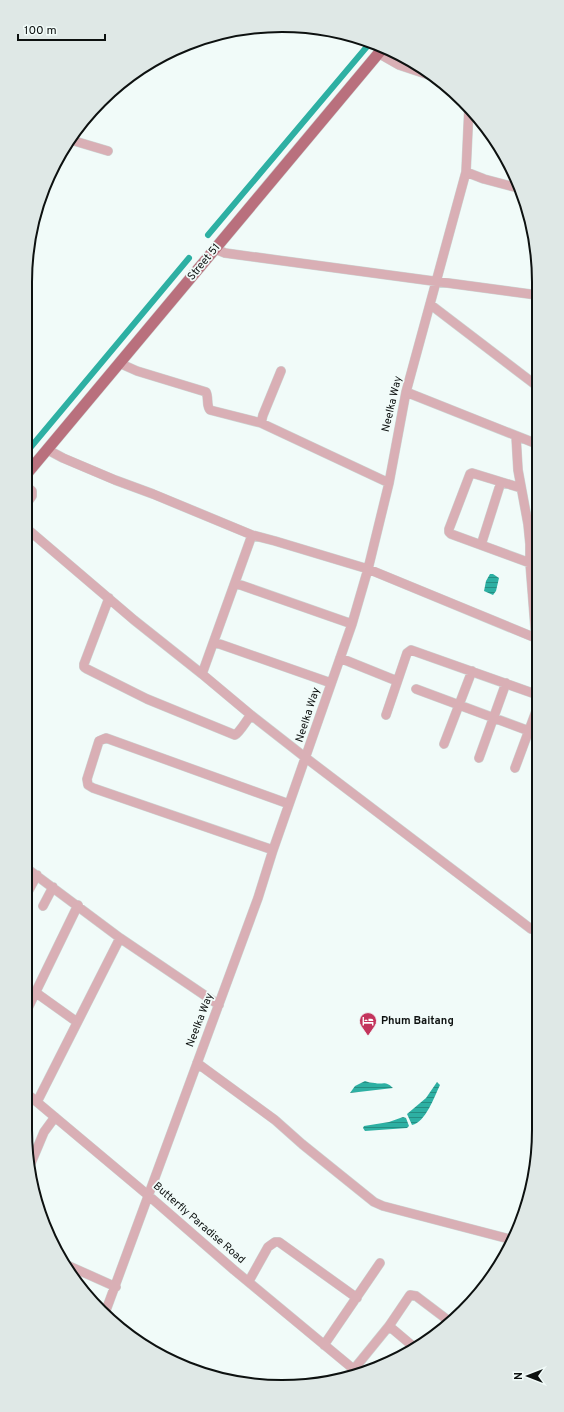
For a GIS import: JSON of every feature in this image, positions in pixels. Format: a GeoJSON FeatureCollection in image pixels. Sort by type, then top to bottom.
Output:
{"type":"FeatureCollection","features":[{"type":"Feature","properties":{"kind":"main road","name":"Street 51"},"geometry":{"type":"LineString","coordinates":[[32,465],[48,450],[379,52]]}},
{"type":"Feature","properties":{"kind":"street"},"geometry":{"type":"LineString","coordinates":[[383,53],[398,65],[416,71]]}},
{"type":"Feature","properties":{"kind":"street","name":"Neelka Way"},"geometry":{"type":"LineString","coordinates":[[107,1309],[258,898],[273,850],[352,624],[368,569],[389,483],[406,392],[466,172],[469,115]]}},
{"type":"Feature","properties":{"kind":"street"},"geometry":{"type":"LineString","coordinates":[[75,141],[108,151]]}},
{"type":"Feature","properties":{"kind":"street"},"geometry":{"type":"LineString","coordinates":[[466,172],[484,179],[513,187]]}},
{"type":"Feature","properties":{"kind":"street"},"geometry":{"type":"LineString","coordinates":[[215,249],[225,253],[532,294]]}},
{"type":"Feature","properties":{"kind":"street"},"geometry":{"type":"LineString","coordinates":[[431,304],[532,382]]}},
{"type":"Feature","properties":{"kind":"street"},"geometry":{"type":"LineString","coordinates":[[119,364],[206,392],[208,408],[213,412],[261,423],[389,483]]}},
{"type":"Feature","properties":{"kind":"street"},"geometry":{"type":"LineString","coordinates":[[261,423],[281,371]]}},
{"type":"Feature","properties":{"kind":"street"},"geometry":{"type":"LineString","coordinates":[[406,392],[532,442]]}},
{"type":"Feature","properties":{"kind":"street"},"geometry":{"type":"LineString","coordinates":[[516,436],[518,470],[528,524],[532,585]]}},
{"type":"Feature","properties":{"kind":"street"},"geometry":{"type":"LineString","coordinates":[[48,450],[108,478],[153,494],[252,535],[275,540],[368,569],[532,637]]}},
{"type":"Feature","properties":{"kind":"street"},"geometry":{"type":"LineString","coordinates":[[521,488],[472,473],[470,474],[449,532],[530,563]]}},
{"type":"Feature","properties":{"kind":"street"},"geometry":{"type":"LineString","coordinates":[[481,545],[502,482]]}},
{"type":"Feature","properties":{"kind":"street"},"geometry":{"type":"LineString","coordinates":[[32,533],[134,620],[251,715],[530,929]]}},
{"type":"Feature","properties":{"kind":"street"},"geometry":{"type":"LineString","coordinates":[[202,674],[252,535]]}},
{"type":"Feature","properties":{"kind":"street"},"geometry":{"type":"LineString","coordinates":[[235,583],[352,624]]}},
{"type":"Feature","properties":{"kind":"street"},"geometry":{"type":"LineString","coordinates":[[109,598],[84,667],[147,698],[235,736],[251,715]]}},
{"type":"Feature","properties":{"kind":"street"},"geometry":{"type":"LineString","coordinates":[[214,642],[331,683]]}},
{"type":"Feature","properties":{"kind":"street"},"geometry":{"type":"LineString","coordinates":[[386,715],[407,653],[410,650],[532,693]]}},
{"type":"Feature","properties":{"kind":"street"},"geometry":{"type":"LineString","coordinates":[[340,658],[397,681]]}},
{"type":"Feature","properties":{"kind":"street"},"geometry":{"type":"LineString","coordinates":[[444,744],[472,671]]}},
{"type":"Feature","properties":{"kind":"street"},"geometry":{"type":"LineString","coordinates":[[480,758],[506,683]]}},
{"type":"Feature","properties":{"kind":"street"},"geometry":{"type":"LineString","coordinates":[[416,689],[529,730]]}},
{"type":"Feature","properties":{"kind":"street"},"geometry":{"type":"LineString","coordinates":[[515,768],[532,722]]}},
{"type":"Feature","properties":{"kind":"street"},"geometry":{"type":"LineString","coordinates":[[273,850],[88,785],[86,779],[98,740],[106,738],[290,804]]}},
{"type":"Feature","properties":{"kind":"street"},"geometry":{"type":"LineString","coordinates":[[32,872],[120,938],[219,1005]]}},
{"type":"Feature","properties":{"kind":"street"},"geometry":{"type":"LineString","coordinates":[[32,884],[37,875]]}},
{"type":"Feature","properties":{"kind":"street"},"geometry":{"type":"LineString","coordinates":[[43,906],[54,887]]}},
{"type":"Feature","properties":{"kind":"street"},"geometry":{"type":"LineString","coordinates":[[32,999],[78,905]]}},
{"type":"Feature","properties":{"kind":"street"},"geometry":{"type":"LineString","coordinates":[[37,1102],[120,938]]}},
{"type":"Feature","properties":{"kind":"street"},"geometry":{"type":"LineString","coordinates":[[35,992],[77,1022]]}},
{"type":"Feature","properties":{"kind":"street"},"geometry":{"type":"LineString","coordinates":[[197,1063],[275,1120],[302,1144],[374,1202],[382,1206],[507,1239]]}},
{"type":"Feature","properties":{"kind":"street","name":"Butterfly Paradise Road"},"geometry":{"type":"LineString","coordinates":[[32,1098],[149,1196],[228,1265],[354,1369]]}},
{"type":"Feature","properties":{"kind":"street"},"geometry":{"type":"LineString","coordinates":[[34,1155],[44,1132],[54,1117]]}},
{"type":"Feature","properties":{"kind":"street"},"geometry":{"type":"LineString","coordinates":[[249,1281],[268,1247],[274,1242],[279,1242],[357,1298]]}},
{"type":"Feature","properties":{"kind":"street"},"geometry":{"type":"LineString","coordinates":[[324,1345],[380,1263]]}},
{"type":"Feature","properties":{"kind":"street"},"geometry":{"type":"LineString","coordinates":[[73,1268],[116,1287]]}},
{"type":"Feature","properties":{"kind":"street"},"geometry":{"type":"LineString","coordinates":[[358,1368],[410,1295],[416,1296],[446,1319]]}},
{"type":"Feature","properties":{"kind":"street"},"geometry":{"type":"LineString","coordinates":[[389,1326],[411,1345]]}},
{"type":"Feature","properties":{"kind":"water"},"geometry":{"type":"Polygon","coordinates":[[[490,574],[493,574],[499,578],[496,591],[493,595],[484,591],[486,581],[490,574]]]}},
{"type":"Feature","properties":{"kind":"water"},"geometry":{"type":"Polygon","coordinates":[[[365,1081],[372,1083],[386,1083],[393,1088],[350,1093],[355,1086],[365,1081]]]}},
{"type":"Feature","properties":{"kind":"water"},"geometry":{"type":"Polygon","coordinates":[[[437,1082],[440,1085],[429,1108],[417,1123],[412,1125],[407,1114],[426,1098],[437,1082]]]}},
{"type":"Feature","properties":{"kind":"water"},"geometry":{"type":"Polygon","coordinates":[[[403,1117],[406,1118],[409,1126],[407,1128],[365,1131],[363,1128],[364,1126],[389,1122],[403,1117]]]}},
{"type":"Feature","properties":{"kind":"waterway"},"geometry":{"type":"LineString","coordinates":[[208,235],[367,47]]}},
{"type":"Feature","properties":{"kind":"waterway"},"geometry":{"type":"LineString","coordinates":[[32,446],[189,258]]}},
{"type":"Feature","properties":{"kind":"place","name":"Phum Baitang"},"geometry":{"type":"Point","coordinates":[368,1036]}}]}
